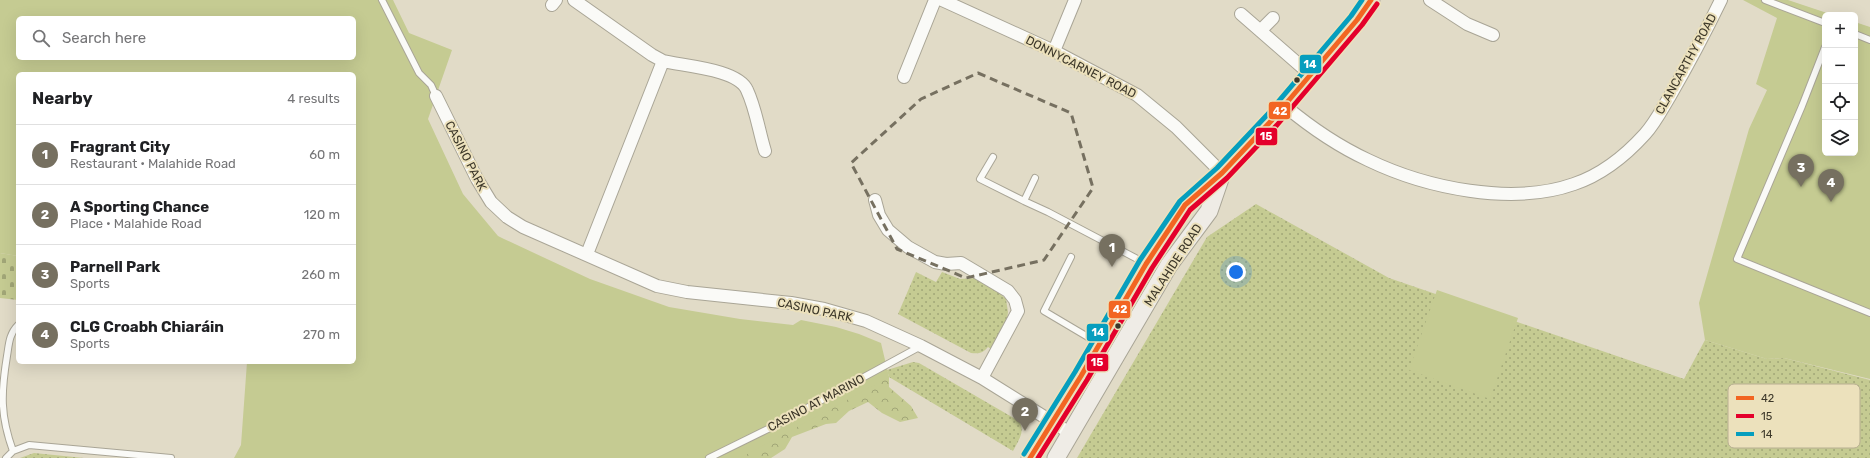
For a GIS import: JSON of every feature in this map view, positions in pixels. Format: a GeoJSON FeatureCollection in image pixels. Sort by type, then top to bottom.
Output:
{"type":"FeatureCollection","features":[{"type":"Feature","properties":{"kind":"main road","name":"MALAHIDE ROAD"},"geometry":{"type":"LineString","coordinates":[[1030,458],[1146,264],[1185,205],[1222,173],[1285,106],[1357,20],[1371,0]]}},
{"type":"Feature","properties":{"kind":"main road","name":"MALAHIDE ROAD"},"geometry":{"type":"LineString","coordinates":[[1056,458],[1170,265],[1209,211],[1222,173]]}},
{"type":"Feature","properties":{"kind":"street"},"geometry":{"type":"LineString","coordinates":[[574,0],[652,55],[662,60],[728,74],[738,80],[747,88],[765,152]]}},
{"type":"Feature","properties":{"kind":"street"},"geometry":{"type":"LineString","coordinates":[[904,77],[935,0]]}},
{"type":"Feature","properties":{"kind":"street","name":"DONNYCARNEY ROAD"},"geometry":{"type":"LineString","coordinates":[[942,0],[1054,51],[1137,95],[1176,127],[1209,162],[1222,173]]}},
{"type":"Feature","properties":{"kind":"street"},"geometry":{"type":"LineString","coordinates":[[1054,51],[1075,0]]}},
{"type":"Feature","properties":{"kind":"street"},"geometry":{"type":"LineString","coordinates":[[1430,0],[1467,24],[1493,35]]}},
{"type":"Feature","properties":{"kind":"street","name":"CLANCARTHY ROAD"},"geometry":{"type":"LineString","coordinates":[[1285,106],[1299,117],[1368,160],[1405,175],[1440,184],[1498,194],[1555,189],[1574,184],[1597,173],[1624,155],[1646,134],[1686,70],[1721,0]]}},
{"type":"Feature","properties":{"kind":"street"},"geometry":{"type":"LineString","coordinates":[[1241,14],[1312,75]]}},
{"type":"Feature","properties":{"kind":"street"},"geometry":{"type":"LineString","coordinates":[[1261,30],[1273,18]]}},
{"type":"Feature","properties":{"kind":"street"},"geometry":{"type":"LineString","coordinates":[[587,254],[662,60]]}},
{"type":"Feature","properties":{"kind":"street","name":"CASINO PARK"},"geometry":{"type":"LineString","coordinates":[[436,96],[477,180],[491,202],[507,217],[523,227],[587,254],[629,275],[657,286],[687,292],[791,303],[824,309],[866,321],[921,346],[982,378],[1070,433]]}},
{"type":"Feature","properties":{"kind":"street"},"geometry":{"type":"LineString","coordinates":[[875,200],[879,215],[888,230],[908,247],[935,262],[946,264],[961,263],[1008,291],[1015,300],[1018,311],[982,378]]}},
{"type":"Feature","properties":{"kind":"lane"},"geometry":{"type":"LineString","coordinates":[[382,0],[419,73],[431,85],[436,96]]}},
{"type":"Feature","properties":{"kind":"lane"},"geometry":{"type":"LineString","coordinates":[[1765,0],[1822,22]]}},
{"type":"Feature","properties":{"kind":"lane"},"geometry":{"type":"LineString","coordinates":[[1858,35],[1870,40]]}},
{"type":"Feature","properties":{"kind":"lane"},"geometry":{"type":"LineString","coordinates":[[1824,48],[1802,106],[1737,259],[1870,313]]}},
{"type":"Feature","properties":{"kind":"lane"},"geometry":{"type":"LineString","coordinates":[[993,157],[980,179],[1048,212],[1146,264]]}},
{"type":"Feature","properties":{"kind":"lane"},"geometry":{"type":"LineString","coordinates":[[1024,201],[1035,178]]}},
{"type":"Feature","properties":{"kind":"lane"},"geometry":{"type":"LineString","coordinates":[[1071,257],[1044,311],[1100,343]]}},
{"type":"Feature","properties":{"kind":"lane"},"geometry":{"type":"LineString","coordinates":[[12,451],[3,420],[1,389],[11,333],[16,327]]}},
{"type":"Feature","properties":{"kind":"lane","name":"CASINO AT MARINO"},"geometry":{"type":"LineString","coordinates":[[709,458],[772,427],[921,346]]}},
{"type":"Feature","properties":{"kind":"lane"},"geometry":{"type":"LineString","coordinates":[[6,458],[12,451],[29,445],[171,458]]}},
{"type":"Feature","properties":{"kind":"highlighted area"},"geometry":{"type":"Polygon","coordinates":[[[978,73],[1071,113],[1093,188],[1044,260],[966,278],[897,249],[851,163],[921,99],[978,73]]]}},
{"type":"Feature","properties":{"kind":"green space"},"geometry":{"type":"Polygon","coordinates":[[[0,0],[393,0],[409,33],[452,50],[428,119],[463,194],[498,236],[590,279],[669,307],[740,319],[793,325],[801,320],[836,327],[859,334],[881,343],[889,377],[740,458],[234,458],[241,445],[247,364],[356,364],[356,72],[16,72],[16,256],[0,253],[0,0]]]}},
{"type":"Feature","properties":{"kind":"green space"},"geometry":{"type":"Polygon","coordinates":[[[1743,0],[1788,0],[1824,12],[1822,12],[1822,156],[1858,156],[1858,23],[1870,27],[1870,379],[1784,358],[1767,359],[1705,340],[1699,303],[1749,129],[1767,90],[1756,84],[1777,18],[1743,0]]]}},
{"type":"Feature","properties":{"kind":"green space"},"geometry":{"type":"Polygon","coordinates":[[[1256,204],[1389,278],[1684,379],[1705,340],[1767,359],[1784,358],[1870,380],[1870,458],[1077,458],[1207,237],[1256,204]]]}},
{"type":"Feature","properties":{"kind":"green space"},"geometry":{"type":"Polygon","coordinates":[[[0,253],[16,256],[16,300],[0,298],[0,253]]]}},
{"type":"Feature","properties":{"kind":"green space"},"geometry":{"type":"Polygon","coordinates":[[[916,272],[936,282],[942,272],[960,279],[975,278],[1006,299],[1008,312],[1007,320],[991,349],[988,347],[981,353],[971,353],[898,314],[916,272]]]}},
{"type":"Feature","properties":{"kind":"green space"},"geometry":{"type":"Polygon","coordinates":[[[1437,290],[1518,318],[1490,399],[1409,370],[1437,290]]]}},
{"type":"Feature","properties":{"kind":"green space"},"geometry":{"type":"Polygon","coordinates":[[[877,362],[889,377],[889,387],[911,406],[918,418],[900,422],[882,413],[868,402],[849,411],[836,423],[826,424],[792,437],[785,449],[771,458],[704,458],[877,362]]]}},
{"type":"Feature","properties":{"kind":"green space"},"geometry":{"type":"Polygon","coordinates":[[[913,362],[919,363],[1019,421],[1022,428],[1019,440],[1013,451],[889,377],[887,370],[913,362]]]}},
{"type":"Feature","properties":{"kind":"green space"},"geometry":{"type":"Polygon","coordinates":[[[34,453],[84,458],[20,458],[34,453]]]}},
{"type":"Feature","properties":{"kind":"transit line","name":"14"},"geometry":{"type":"LineString","coordinates":[[1024,454],[1075,372],[1140,260],[1180,201],[1217,168],[1267,115],[1351,16],[1362,0]]}},
{"type":"Feature","properties":{"kind":"transit line","name":"42"},"geometry":{"type":"LineString","coordinates":[[1030,458],[1081,376],[1146,264],[1185,205],[1222,173],[1272,120],[1357,20],[1371,0]]}},
{"type":"Feature","properties":{"kind":"transit line","name":"15"},"geometry":{"type":"LineString","coordinates":[[1038,458],[1087,380],[1152,268],[1190,210],[1227,178],[1277,125],[1362,25],[1377,4]]}},
{"type":"Feature","properties":{"kind":"place","name":"Parnell Park"},"geometry":{"type":"Point","coordinates":[1801,187]}},
{"type":"Feature","properties":{"kind":"place","name":"CLG Croabh Chiaráin"},"geometry":{"type":"Point","coordinates":[1831,202]}},
{"type":"Feature","properties":{"kind":"place","name":"Fragrant City"},"geometry":{"type":"Point","coordinates":[1112,267]}},
{"type":"Feature","properties":{"kind":"place","name":"A Sporting Chance"},"geometry":{"type":"Point","coordinates":[1025,431]}}]}
